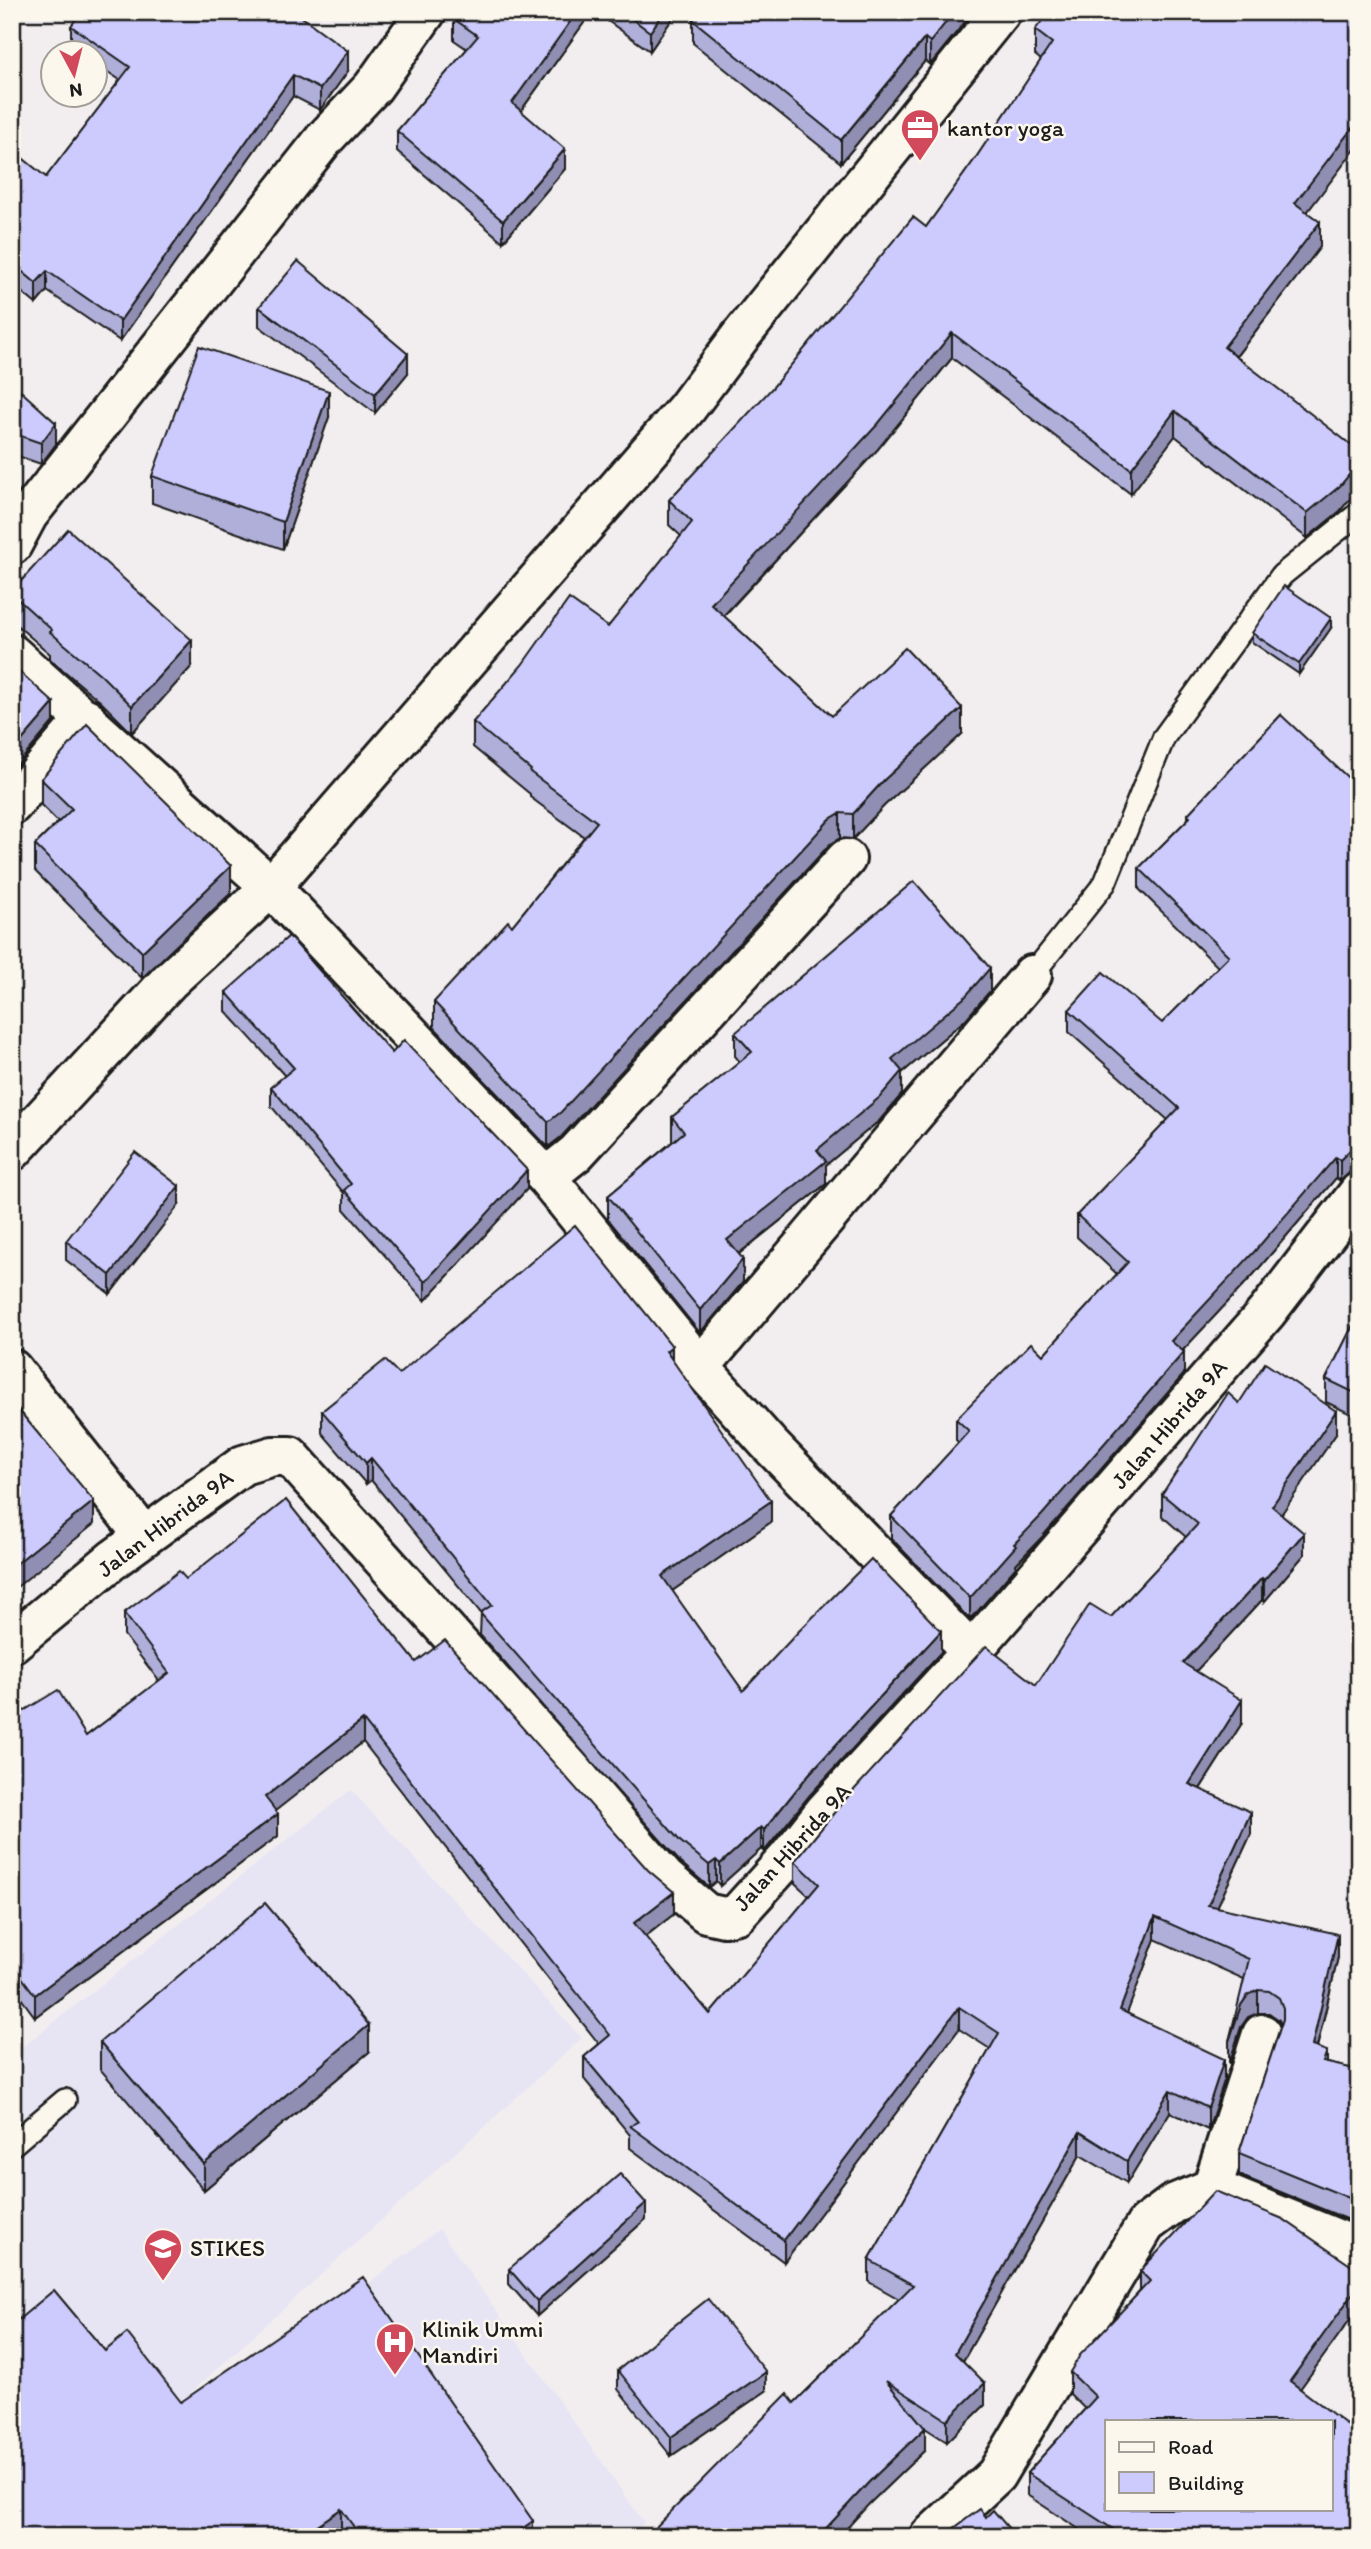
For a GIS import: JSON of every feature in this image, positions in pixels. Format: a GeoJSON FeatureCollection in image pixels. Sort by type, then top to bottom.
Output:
{"type":"FeatureCollection","features":[{"type":"Feature","properties":{"kind":"street"},"geometry":{"type":"LineString","coordinates":[[12,545],[29,515],[325,138],[373,86],[426,12]]}},
{"type":"Feature","properties":{"kind":"street"},"geometry":{"type":"LineString","coordinates":[[12,1152],[169,982],[271,887],[686,409],[740,337],[1001,12]]}},
{"type":"Feature","properties":{"kind":"street"},"geometry":{"type":"LineString","coordinates":[[12,654],[271,887],[546,1177],[701,1367],[768,1443],[971,1652]]}},
{"type":"Feature","properties":{"kind":"street"},"geometry":{"type":"LineString","coordinates":[[12,805],[86,718]]}},
{"type":"Feature","properties":{"kind":"street"},"geometry":{"type":"LineString","coordinates":[[546,1177],[576,1153],[846,859]]}},
{"type":"Feature","properties":{"kind":"street"},"geometry":{"type":"LineString","coordinates":[[701,1367],[1032,975]]}},
{"type":"Feature","properties":{"kind":"street","name":"Jalan Hibrida 9A"},"geometry":{"type":"LineString","coordinates":[[12,1643],[144,1535],[243,1465],[273,1456],[290,1456],[572,1769],[665,1878],[706,1913],[724,1917],[737,1914],[787,1859],[825,1811],[971,1652],[1267,1312],[1359,1192]]}},
{"type":"Feature","properties":{"kind":"street"},"geometry":{"type":"LineString","coordinates":[[12,1369],[144,1535]]}},
{"type":"Feature","properties":{"kind":"street"},"geometry":{"type":"LineString","coordinates":[[1212,2188],[1262,2034]]}},
{"type":"Feature","properties":{"kind":"street"},"geometry":{"type":"LineString","coordinates":[[929,2537],[996,2475],[1146,2224],[1173,2204],[1212,2188],[1359,2248]]}},
{"type":"Feature","properties":{"kind":"lane"},"geometry":{"type":"LineString","coordinates":[[1032,975],[1105,883],[1164,737],[1282,575],[1359,513]]}},
{"type":"Feature","properties":{"kind":"lane"},"geometry":{"type":"LineString","coordinates":[[12,2145],[65,2100]]}},
{"type":"Feature","properties":{"kind":"shaded area","name":"STIKES"},"geometry":{"type":"Polygon","coordinates":[[[351,1790],[582,2038],[35,2534],[12,2509],[12,2055],[351,1790]]]}},
{"type":"Feature","properties":{"kind":"shaded area","name":"Klinik Ummi Mandiri"},"geometry":{"type":"Polygon","coordinates":[[[439,2229],[644,2523],[628,2537],[39,2537],[439,2229]]]}},
{"type":"Feature","properties":{"kind":"building"},"geometry":{"type":"Polygon","coordinates":[[[81,12],[295,12],[348,51],[320,89],[293,75],[120,321],[47,271],[36,283],[12,263],[12,165],[20,156],[46,177],[99,108],[108,108],[108,96],[130,67],[108,52],[108,38],[88,38],[71,26],[81,12]]]}},
{"type":"Feature","properties":{"kind":"building"},"geometry":{"type":"Polygon","coordinates":[[[459,12],[577,12],[512,103],[565,149],[503,221],[397,131],[478,36],[454,19],[459,12]]]}},
{"type":"Feature","properties":{"kind":"building"},"geometry":{"type":"Polygon","coordinates":[[[623,12],[664,12],[650,32],[623,12]]]}},
{"type":"Feature","properties":{"kind":"building"},"geometry":{"type":"Polygon","coordinates":[[[699,12],[954,12],[930,42],[925,38],[841,140],[693,20],[699,12]]]}},
{"type":"Feature","properties":{"kind":"building"},"geometry":{"type":"Polygon","coordinates":[[[1049,12],[1359,12],[1359,119],[1295,203],[1320,222],[1224,347],[1359,451],[1359,463],[1340,486],[1307,513],[1175,411],[1131,469],[952,333],[878,424],[711,604],[832,716],[905,648],[962,708],[884,780],[853,814],[840,813],[830,819],[561,1112],[548,1122],[434,1002],[508,921],[512,926],[597,822],[530,772],[531,770],[473,722],[522,665],[569,599],[608,627],[692,522],[669,500],[773,387],[913,217],[926,227],[975,159],[1052,43],[1035,30],[1049,12]]]}},
{"type":"Feature","properties":{"kind":"building"},"geometry":{"type":"Polygon","coordinates":[[[298,261],[408,354],[375,394],[259,307],[298,261]]]}},
{"type":"Feature","properties":{"kind":"building"},"geometry":{"type":"Polygon","coordinates":[[[199,346],[329,391],[283,522],[152,476],[199,346]]]}},
{"type":"Feature","properties":{"kind":"building"},"geometry":{"type":"Polygon","coordinates":[[[12,383],[56,423],[41,443],[12,433],[12,383]]]}},
{"type":"Feature","properties":{"kind":"building"},"geometry":{"type":"Polygon","coordinates":[[[68,529],[192,640],[132,706],[12,594],[68,529]]]}},
{"type":"Feature","properties":{"kind":"building"},"geometry":{"type":"Polygon","coordinates":[[[1284,586],[1331,618],[1299,664],[1252,633],[1284,586]]]}},
{"type":"Feature","properties":{"kind":"building"},"geometry":{"type":"Polygon","coordinates":[[[20,672],[54,703],[12,752],[12,679],[20,672]]]}},
{"type":"Feature","properties":{"kind":"building"},"geometry":{"type":"Polygon","coordinates":[[[1281,715],[1359,788],[1359,1140],[1340,1160],[1336,1157],[1254,1252],[1171,1341],[1184,1352],[1014,1544],[1016,1546],[970,1598],[891,1516],[969,1431],[956,1419],[1031,1343],[1043,1355],[1128,1262],[1077,1215],[1179,1108],[1069,1010],[1103,972],[1162,1023],[1229,956],[1139,868],[1190,817],[1188,814],[1281,715]]]}},
{"type":"Feature","properties":{"kind":"building"},"geometry":{"type":"Polygon","coordinates":[[[87,724],[231,866],[142,952],[35,845],[72,809],[41,779],[87,724]]]}},
{"type":"Feature","properties":{"kind":"building"},"geometry":{"type":"Polygon","coordinates":[[[914,881],[990,968],[965,997],[892,1059],[902,1071],[880,1097],[817,1150],[826,1161],[727,1240],[743,1259],[700,1310],[608,1196],[684,1132],[672,1117],[752,1052],[735,1033],[914,881]]]}},
{"type":"Feature","properties":{"kind":"building"},"geometry":{"type":"Polygon","coordinates":[[[289,936],[392,1053],[404,1040],[527,1170],[425,1282],[344,1190],[351,1184],[271,1087],[294,1068],[226,992],[289,936]]]}},
{"type":"Feature","properties":{"kind":"building"},"geometry":{"type":"Polygon","coordinates":[[[135,1152],[179,1186],[110,1275],[66,1241],[135,1152]]]}},
{"type":"Feature","properties":{"kind":"building"},"geometry":{"type":"Polygon","coordinates":[[[575,1225],[672,1346],[666,1351],[771,1501],[662,1576],[743,1691],[871,1559],[941,1631],[809,1774],[764,1830],[761,1827],[720,1864],[716,1860],[709,1865],[680,1841],[480,1613],[492,1605],[371,1458],[366,1463],[322,1411],[385,1360],[399,1374],[575,1225]]]}},
{"type":"Feature","properties":{"kind":"building"},"geometry":{"type":"Polygon","coordinates":[[[1359,1313],[1359,1395],[1326,1379],[1359,1313]]]}},
{"type":"Feature","properties":{"kind":"building"},"geometry":{"type":"Polygon","coordinates":[[[1265,1363],[1336,1411],[1272,1506],[1304,1533],[1264,1580],[1262,1578],[1183,1663],[1242,1700],[1189,1784],[1251,1812],[1208,1905],[1338,1934],[1312,2046],[1327,2051],[1323,2062],[1359,2070],[1359,2202],[1239,2153],[1283,2019],[1283,2008],[1279,1998],[1269,1991],[1258,1990],[1248,1995],[1241,2005],[1229,2041],[1249,1959],[1155,1917],[1120,2010],[1224,2059],[1208,2108],[1170,2090],[1127,2161],[1080,2132],[955,2353],[985,2383],[947,2420],[886,2381],[925,2428],[869,2482],[818,2537],[646,2537],[787,2394],[794,2403],[913,2285],[869,2260],[999,2033],[959,2007],[784,2240],[630,2126],[638,2122],[584,2057],[610,2035],[363,1720],[265,1797],[278,1814],[35,1995],[12,1964],[12,1718],[58,1690],[86,1736],[169,1673],[124,1613],[179,1571],[186,1579],[286,1500],[416,1662],[445,1640],[648,1870],[674,1892],[634,1923],[710,2014],[819,1884],[795,1861],[842,1803],[986,1646],[1036,1685],[1090,1604],[1111,1617],[1198,1524],[1162,1494],[1228,1393],[1239,1403],[1265,1363]]]}},
{"type":"Feature","properties":{"kind":"building"},"geometry":{"type":"Polygon","coordinates":[[[12,1402],[94,1501],[12,1567],[12,1402]]]}},
{"type":"Feature","properties":{"kind":"building"},"geometry":{"type":"Polygon","coordinates":[[[265,1903],[369,2025],[204,2164],[100,2042],[265,1903]]]}},
{"type":"Feature","properties":{"kind":"building"},"geometry":{"type":"Polygon","coordinates":[[[620,2174],[646,2203],[537,2301],[509,2269],[620,2174]]]}},
{"type":"Feature","properties":{"kind":"building"},"geometry":{"type":"Polygon","coordinates":[[[1215,2191],[1283,2219],[1359,2271],[1359,2285],[1290,2381],[1359,2434],[1359,2537],[1125,2537],[1027,2473],[1096,2397],[1070,2372],[1080,2355],[1150,2281],[1140,2271],[1215,2191]]]}},
{"type":"Feature","properties":{"kind":"building","name":"Klinik Ummi Mandiri"},"geometry":{"type":"Polygon","coordinates":[[[363,2277],[533,2521],[510,2537],[361,2537],[341,2509],[300,2537],[12,2537],[12,2325],[54,2290],[105,2351],[127,2333],[181,2402],[363,2277]]]}},
{"type":"Feature","properties":{"kind":"building"},"geometry":{"type":"Polygon","coordinates":[[[708,2299],[766,2372],[671,2437],[618,2370],[708,2299]]]}},
{"type":"Feature","properties":{"kind":"building"},"geometry":{"type":"Polygon","coordinates":[[[980,2509],[986,2517],[993,2510],[1016,2537],[942,2537],[980,2509]]]}},
{"type":"Feature","properties":{"kind":"place","name":"kantor yoga"},"geometry":{"type":"Point","coordinates":[920,162]}},
{"type":"Feature","properties":{"kind":"place","name":"STIKES"},"geometry":{"type":"Point","coordinates":[163,2282]}},
{"type":"Feature","properties":{"kind":"place","name":"Klinik Ummi Mandiri"},"geometry":{"type":"Point","coordinates":[395,2376]}}]}
